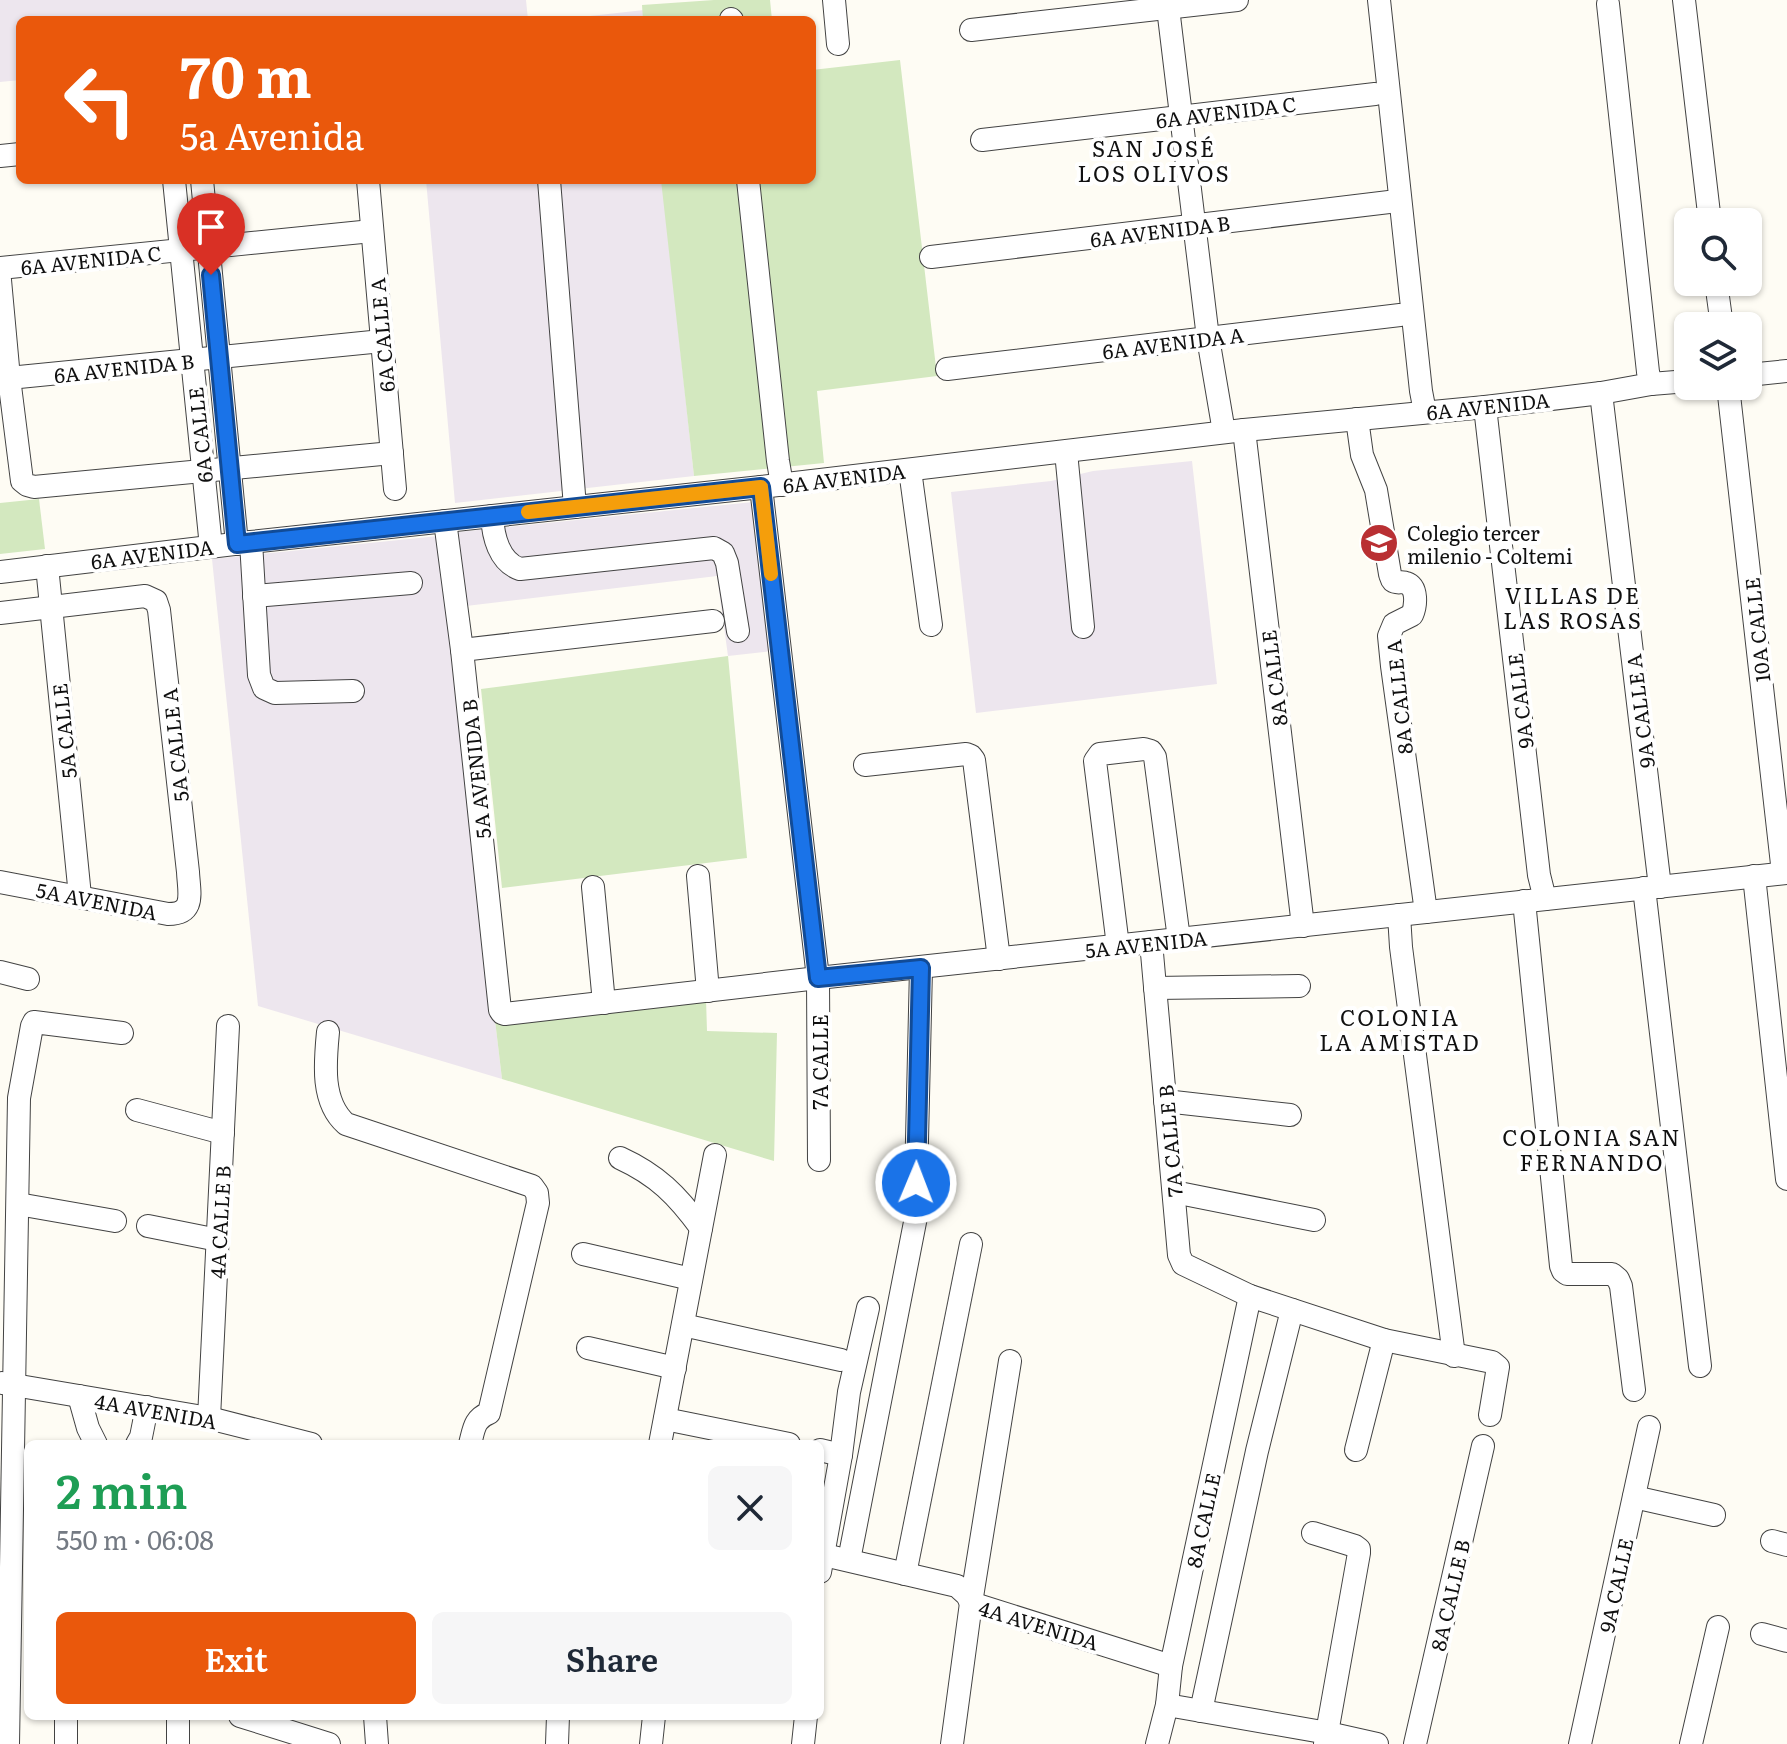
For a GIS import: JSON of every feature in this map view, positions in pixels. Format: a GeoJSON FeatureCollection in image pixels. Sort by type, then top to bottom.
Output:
{"type":"FeatureCollection","features":[{"type":"Feature","properties":{"kind":"street"},"geometry":{"type":"LineString","coordinates":[[834,0],[838,44]]}},
{"type":"Feature","properties":{"kind":"street"},"geometry":{"type":"LineString","coordinates":[[971,30],[1237,0]]}},
{"type":"Feature","properties":{"kind":"street"},"geometry":{"type":"LineString","coordinates":[[1379,0],[1425,412]]}},
{"type":"Feature","properties":{"kind":"street"},"geometry":{"type":"LineString","coordinates":[[1684,0],[1708,208]]}},
{"type":"Feature","properties":{"kind":"street"},"geometry":{"type":"LineString","coordinates":[[1608,4],[1651,384]]}},
{"type":"Feature","properties":{"kind":"street","name":"8A CALLE"},"geometry":{"type":"LineString","coordinates":[[1168,8],[1208,338],[1234,431],[1303,926]]}},
{"type":"Feature","properties":{"kind":"street","name":"6A AVENIDA C"},"geometry":{"type":"LineString","coordinates":[[982,140],[1375,94]]}},
{"type":"Feature","properties":{"kind":"street","name":"6A CALLE"},"geometry":{"type":"LineString","coordinates":[[174,184],[211,547]]}},
{"type":"Feature","properties":{"kind":"street","name":"6A CALLE"},"geometry":{"type":"LineString","coordinates":[[202,184],[230,469],[254,596],[259,675],[264,688],[275,693],[353,691]]}},
{"type":"Feature","properties":{"kind":"street","name":"6A CALLE A"},"geometry":{"type":"LineString","coordinates":[[368,184],[395,489]]}},
{"type":"Feature","properties":{"kind":"street"},"geometry":{"type":"LineString","coordinates":[[549,184],[575,507]]}},
{"type":"Feature","properties":{"kind":"street","name":"7A CALLE"},"geometry":{"type":"LineString","coordinates":[[748,184],[778,461],[772,486],[818,978],[819,1160]]}},
{"type":"Feature","properties":{"kind":"street","name":"6A AVENIDA B"},"geometry":{"type":"LineString","coordinates":[[931,257],[1389,202]]}},
{"type":"Feature","properties":{"kind":"street","name":"6A AVENIDA C"},"geometry":{"type":"LineString","coordinates":[[0,268],[372,231]]}},
{"type":"Feature","properties":{"kind":"street"},"geometry":{"type":"LineString","coordinates":[[0,280],[22,481],[27,485],[34,487],[392,453]]}},
{"type":"Feature","properties":{"kind":"street","name":"6A AVENIDA A"},"geometry":{"type":"LineString","coordinates":[[947,369],[1400,315]]}},
{"type":"Feature","properties":{"kind":"street","name":"6A AVENIDA B"},"geometry":{"type":"LineString","coordinates":[[9,378],[382,341]]}},
{"type":"Feature","properties":{"kind":"street"},"geometry":{"type":"LineString","coordinates":[[1762,374],[1787,371]]}},
{"type":"Feature","properties":{"kind":"street","name":"6A AVENIDA"},"geometry":{"type":"LineString","coordinates":[[0,572],[1234,431],[1485,407],[1674,382]]}},
{"type":"Feature","properties":{"kind":"street","name":"9A CALLE A"},"geometry":{"type":"LineString","coordinates":[[1601,393],[1700,1366]]}},
{"type":"Feature","properties":{"kind":"street","name":"10A CALLE"},"geometry":{"type":"LineString","coordinates":[[1730,400],[1785,873]]}},
{"type":"Feature","properties":{"kind":"street","name":"9A CALLE"},"geometry":{"type":"LineString","coordinates":[[1485,407],[1539,875],[1534,900],[1561,1266],[1567,1274],[1612,1274],[1618,1279],[1634,1390]]}},
{"type":"Feature","properties":{"kind":"street","name":"8A CALLE A"},"geometry":{"type":"LineString","coordinates":[[1357,419],[1362,455],[1376,490],[1390,574],[1396,583],[1404,582],[1414,590],[1416,608],[1412,615],[1394,624],[1390,630],[1392,666],[1426,912]]}},
{"type":"Feature","properties":{"kind":"street"},"geometry":{"type":"LineString","coordinates":[[1066,452],[1083,627]]}},
{"type":"Feature","properties":{"kind":"street"},"geometry":{"type":"LineString","coordinates":[[910,470],[931,625]]}},
{"type":"Feature","properties":{"kind":"street"},"geometry":{"type":"LineString","coordinates":[[492,516],[493,534],[504,558],[510,566],[520,569],[714,548],[723,553],[727,563],[738,631]]}},
{"type":"Feature","properties":{"kind":"street","name":"5A AVENIDA B"},"geometry":{"type":"LineString","coordinates":[[445,521],[462,650],[500,1010],[505,1014]]}},
{"type":"Feature","properties":{"kind":"street","name":"5A CALLE"},"geometry":{"type":"LineString","coordinates":[[47,566],[80,896]]}},
{"type":"Feature","properties":{"kind":"street"},"geometry":{"type":"LineString","coordinates":[[254,596],[411,583]]}},
{"type":"Feature","properties":{"kind":"street","name":"5A CALLE A"},"geometry":{"type":"LineString","coordinates":[[50,606],[145,596],[156,601],[189,901]]}},
{"type":"Feature","properties":{"kind":"street"},"geometry":{"type":"LineString","coordinates":[[0,613],[50,606]]}},
{"type":"Feature","properties":{"kind":"street"},"geometry":{"type":"LineString","coordinates":[[462,650],[713,621]]}},
{"type":"Feature","properties":{"kind":"street"},"geometry":{"type":"LineString","coordinates":[[1118,946],[1095,761],[1100,754],[1144,749],[1151,751],[1155,757],[1179,939]]}},
{"type":"Feature","properties":{"kind":"street"},"geometry":{"type":"LineString","coordinates":[[865,765],[966,754],[974,760],[999,959]]}},
{"type":"Feature","properties":{"kind":"street","name":"5A AVENIDA"},"geometry":{"type":"LineString","coordinates":[[505,1014],[1785,873]]}},
{"type":"Feature","properties":{"kind":"street"},"geometry":{"type":"LineString","coordinates":[[698,876],[708,991]]}},
{"type":"Feature","properties":{"kind":"street"},"geometry":{"type":"LineString","coordinates":[[1754,876],[1787,1179]]}},
{"type":"Feature","properties":{"kind":"street","name":"5A AVENIDA"},"geometry":{"type":"LineString","coordinates":[[0,882],[168,914],[185,910],[189,901]]}},
{"type":"Feature","properties":{"kind":"street"},"geometry":{"type":"LineString","coordinates":[[593,887],[604,1003]]}},
{"type":"Feature","properties":{"kind":"street"},"geometry":{"type":"LineString","coordinates":[[1399,915],[1454,1356]]}},
{"type":"Feature","properties":{"kind":"street","name":"7A CALLE B"},"geometry":{"type":"LineString","coordinates":[[1151,942],[1179,1255],[1183,1264],[1250,1296]]}},
{"type":"Feature","properties":{"kind":"street"},"geometry":{"type":"LineString","coordinates":[[916,1183],[921,968]]}},
{"type":"Feature","properties":{"kind":"street"},"geometry":{"type":"LineString","coordinates":[[0,972],[28,979]]}},
{"type":"Feature","properties":{"kind":"street"},"geometry":{"type":"LineString","coordinates":[[1155,988],[1299,986]]}},
{"type":"Feature","properties":{"kind":"street"},"geometry":{"type":"LineString","coordinates":[[8,1744],[7,1384],[18,1204],[19,1098],[34,1022],[122,1033]]}},
{"type":"Feature","properties":{"kind":"street","name":"4A CALLE B"},"geometry":{"type":"LineString","coordinates":[[209,1418],[228,1026]]}},
{"type":"Feature","properties":{"kind":"street"},"geometry":{"type":"LineString","coordinates":[[328,1032],[327,1094],[337,1116],[346,1124],[532,1186],[537,1193],[538,1203],[489,1413],[480,1417],[471,1440]]}},
{"type":"Feature","properties":{"kind":"street"},"geometry":{"type":"LineString","coordinates":[[1165,1101],[1290,1115]]}},
{"type":"Feature","properties":{"kind":"street"},"geometry":{"type":"LineString","coordinates":[[137,1110],[223,1133]]}},
{"type":"Feature","properties":{"kind":"street"},"geometry":{"type":"LineString","coordinates":[[661,1440],[715,1155]]}},
{"type":"Feature","properties":{"kind":"street"},"geometry":{"type":"LineString","coordinates":[[620,1158],[642,1168],[664,1185],[701,1228]]}},
{"type":"Feature","properties":{"kind":"street"},"geometry":{"type":"LineString","coordinates":[[1174,1192],[1314,1220]]}},
{"type":"Feature","properties":{"kind":"street"},"geometry":{"type":"LineString","coordinates":[[18,1204],[115,1221]]}},
{"type":"Feature","properties":{"kind":"street"},"geometry":{"type":"LineString","coordinates":[[849,1560],[916,1217]]}},
{"type":"Feature","properties":{"kind":"street"},"geometry":{"type":"LineString","coordinates":[[148,1226],[218,1240]]}},
{"type":"Feature","properties":{"kind":"street"},"geometry":{"type":"LineString","coordinates":[[905,1574],[971,1244]]}},
{"type":"Feature","properties":{"kind":"street"},"geometry":{"type":"LineString","coordinates":[[583,1254],[691,1279]]}},
{"type":"Feature","properties":{"kind":"street"},"geometry":{"type":"LineString","coordinates":[[1250,1296],[1384,1340],[1492,1362],[1498,1367],[1490,1415]]}},
{"type":"Feature","properties":{"kind":"street","name":"8A CALLE"},"geometry":{"type":"LineString","coordinates":[[1157,1744],[1250,1296]]}},
{"type":"Feature","properties":{"kind":"street"},"geometry":{"type":"LineString","coordinates":[[824,1524],[830,1453],[849,1392],[868,1308]]}},
{"type":"Feature","properties":{"kind":"street"},"geometry":{"type":"LineString","coordinates":[[1201,1711],[1257,1451],[1292,1310]]}},
{"type":"Feature","properties":{"kind":"street"},"geometry":{"type":"LineString","coordinates":[[683,1325],[841,1360]]}},
{"type":"Feature","properties":{"kind":"street"},"geometry":{"type":"LineString","coordinates":[[1356,1450],[1384,1340]]}},
{"type":"Feature","properties":{"kind":"street"},"geometry":{"type":"LineString","coordinates":[[588,1348],[675,1368]]}},
{"type":"Feature","properties":{"kind":"street"},"geometry":{"type":"LineString","coordinates":[[952,1744],[1010,1361]]}},
{"type":"Feature","properties":{"kind":"street","name":"4A AVENIDA"},"geometry":{"type":"LineString","coordinates":[[7,1384],[209,1418],[295,1440]]}},
{"type":"Feature","properties":{"kind":"street"},"geometry":{"type":"LineString","coordinates":[[79,1396],[94,1440]]}},
{"type":"Feature","properties":{"kind":"street"},"geometry":{"type":"LineString","coordinates":[[139,1440],[147,1407]]}},
{"type":"Feature","properties":{"kind":"street"},"geometry":{"type":"LineString","coordinates":[[665,1419],[769,1440]]}},
{"type":"Feature","properties":{"kind":"street","name":"9A CALLE"},"geometry":{"type":"LineString","coordinates":[[1580,1744],[1649,1427]]}},
{"type":"Feature","properties":{"kind":"street","name":"8A CALLE B"},"geometry":{"type":"LineString","coordinates":[[1415,1744],[1483,1446]]}},
{"type":"Feature","properties":{"kind":"street"},"geometry":{"type":"LineString","coordinates":[[1634,1497],[1714,1515]]}},
{"type":"Feature","properties":{"kind":"street"},"geometry":{"type":"LineString","coordinates":[[1313,1533],[1359,1549],[1326,1738]]}},
{"type":"Feature","properties":{"kind":"street","name":"4A AVENIDA"},"geometry":{"type":"LineString","coordinates":[[824,1560],[849,1560],[957,1586],[971,1603],[1171,1666]]}},
{"type":"Feature","properties":{"kind":"street"},"geometry":{"type":"LineString","coordinates":[[1691,1744],[1718,1627]]}},
{"type":"Feature","properties":{"kind":"street"},"geometry":{"type":"LineString","coordinates":[[1762,1634],[1787,1641]]}},
{"type":"Feature","properties":{"kind":"street"},"geometry":{"type":"LineString","coordinates":[[1167,1705],[1326,1738],[1377,1744]]}},
{"type":"Feature","properties":{"kind":"street"},"geometry":{"type":"LineString","coordinates":[[66,1720],[66,1744]]}},
{"type":"Feature","properties":{"kind":"street"},"geometry":{"type":"LineString","coordinates":[[178,1720],[178,1744]]}},
{"type":"Feature","properties":{"kind":"street"},"geometry":{"type":"LineString","coordinates":[[253,1720],[329,1744]]}},
{"type":"Feature","properties":{"kind":"street"},"geometry":{"type":"LineString","coordinates":[[375,1720],[377,1744]]}},
{"type":"Feature","properties":{"kind":"street"},"geometry":{"type":"LineString","coordinates":[[557,1744],[558,1720]]}},
{"type":"Feature","properties":{"kind":"street"},"geometry":{"type":"LineString","coordinates":[[651,1744],[654,1720]]}},
{"type":"Feature","properties":{"kind":"street"},"geometry":{"type":"LineString","coordinates":[[803,1744],[806,1720]]}},
{"type":"Feature","properties":{"kind":"shaded area"},"geometry":{"type":"Polygon","coordinates":[[[0,0],[526,0],[528,16],[16,16],[16,80],[0,82],[0,0]]]}},
{"type":"Feature","properties":{"kind":"shaded area"},"geometry":{"type":"Polygon","coordinates":[[[644,10],[645,16],[590,16],[644,10]]]}},
{"type":"Feature","properties":{"kind":"shaded area"},"geometry":{"type":"Polygon","coordinates":[[[426,184],[662,184],[694,476],[455,503],[426,184]]]}},
{"type":"Feature","properties":{"kind":"shaded area"},"geometry":{"type":"Polygon","coordinates":[[[1192,461],[1217,684],[976,713],[951,492],[1051,481],[1093,471],[1192,461]]]}},
{"type":"Feature","properties":{"kind":"shaded area"},"geometry":{"type":"Polygon","coordinates":[[[753,502],[772,651],[728,656],[717,576],[466,606],[458,532],[753,502]]]}},
{"type":"Feature","properties":{"kind":"shaded area"},"geometry":{"type":"Polygon","coordinates":[[[438,536],[502,1079],[258,1006],[212,559],[438,536]]]}},
{"type":"Feature","properties":{"kind":"green space"},"geometry":{"type":"Polygon","coordinates":[[[770,0],[772,16],[643,16],[642,5],[770,0]]]}},
{"type":"Feature","properties":{"kind":"green space"},"geometry":{"type":"Polygon","coordinates":[[[900,60],[937,376],[817,391],[824,463],[694,476],[661,184],[816,184],[816,70],[900,60]]]}},
{"type":"Feature","properties":{"kind":"green space"},"geometry":{"type":"Polygon","coordinates":[[[39,499],[45,549],[0,554],[0,503],[39,499]]]}},
{"type":"Feature","properties":{"kind":"green space"},"geometry":{"type":"Polygon","coordinates":[[[728,656],[747,858],[502,888],[481,689],[728,656]]]}},
{"type":"Feature","properties":{"kind":"green space"},"geometry":{"type":"Polygon","coordinates":[[[706,999],[707,1031],[777,1033],[774,1161],[502,1079],[495,1020],[706,999]]]}},
{"type":"Feature","properties":{"kind":"slow traffic"},"geometry":{"type":"LineString","coordinates":[[528,512],[761,487],[771,574]]}},
{"type":"Feature","properties":{"kind":"place","name":"Colegio tercer milenio - Coltemi"},"geometry":{"type":"Point","coordinates":[1379,543]}},
{"type":"Feature","properties":{"kind":"district","name":"SAN JOSÉ LOS OLIVOS"},"geometry":{"type":"Point","coordinates":[1154,160]}},
{"type":"Feature","properties":{"kind":"district","name":"VILLAS DE LAS ROSAS"},"geometry":{"type":"Point","coordinates":[1573,606]}},
{"type":"Feature","properties":{"kind":"district","name":"COLONIA LA AMISTAD"},"geometry":{"type":"Point","coordinates":[1400,1028]}},
{"type":"Feature","properties":{"kind":"district","name":"COLONIA SAN FERNANDO"},"geometry":{"type":"Point","coordinates":[1592,1148]}},
{"type":"Feature","properties":{"kind":"route"},"geometry":{"type":"LineString","coordinates":[[211,275],[237,544],[761,487],[818,978],[921,968],[916,1183]]}}]}
